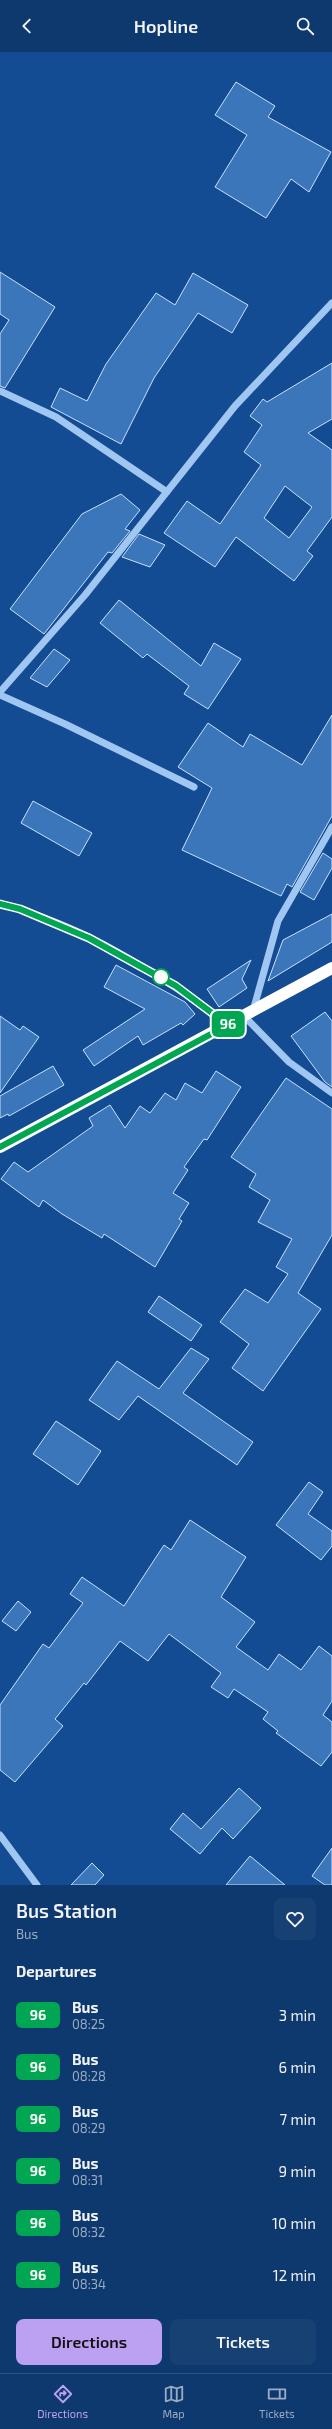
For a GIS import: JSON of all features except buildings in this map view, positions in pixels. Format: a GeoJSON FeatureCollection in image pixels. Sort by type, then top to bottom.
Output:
{"type":"FeatureCollection","features":[{"type":"Feature","properties":{"kind":"highway"},"geometry":{"type":"LineString","coordinates":[[0,1147],[332,968]]}},
{"type":"Feature","properties":{"kind":"street"},"geometry":{"type":"LineString","coordinates":[[194,787],[1,691],[85,595],[234,406],[332,303]]}},
{"type":"Feature","properties":{"kind":"street"},"geometry":{"type":"LineString","coordinates":[[0,391],[56,418],[167,492]]}},
{"type":"Feature","properties":{"kind":"street"},"geometry":{"type":"LineString","coordinates":[[332,827],[278,921],[248,1014],[290,1062],[332,1093]]}},
{"type":"Feature","properties":{"kind":"street"},"geometry":{"type":"LineString","coordinates":[[0,904],[20,909],[89,938],[176,986],[228,1025]]}},
{"type":"Feature","properties":{"kind":"street"},"geometry":{"type":"LineString","coordinates":[[0,1835],[37,1885]]}},
{"type":"Feature","properties":{"kind":"bus line","name":"96"},"geometry":{"type":"LineString","coordinates":[[0,904],[20,909],[89,938],[176,986],[228,1025],[0,1147]]}}]}
